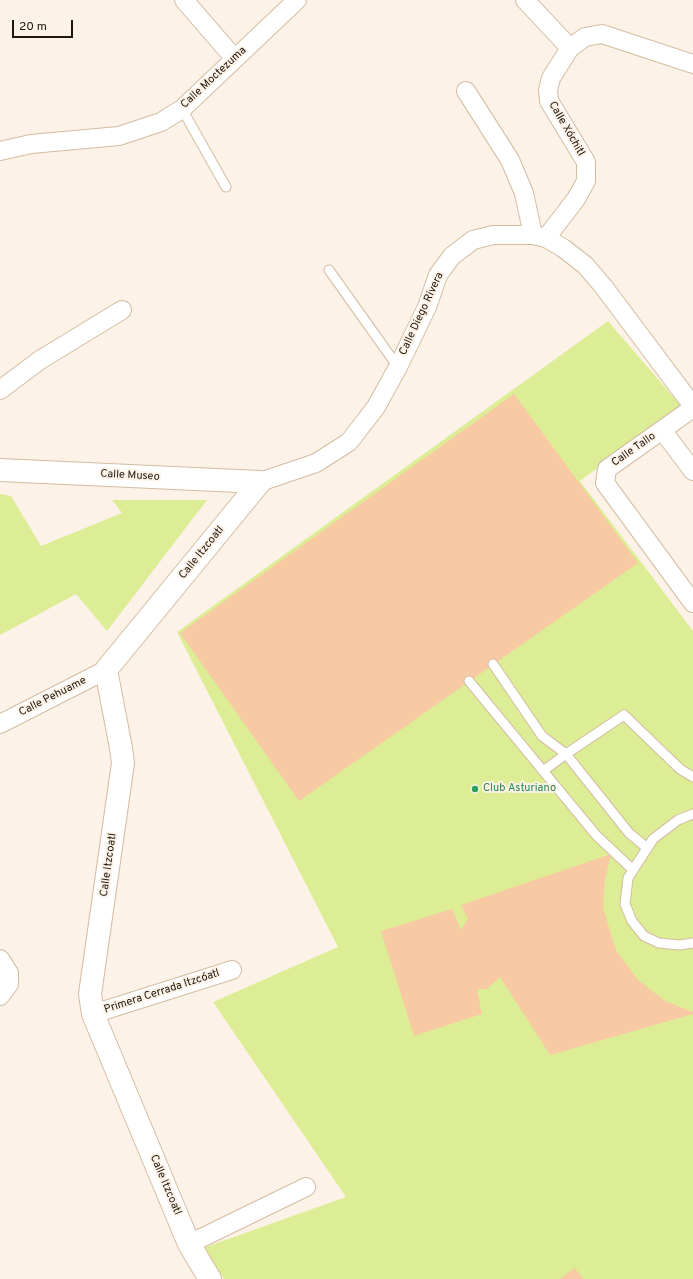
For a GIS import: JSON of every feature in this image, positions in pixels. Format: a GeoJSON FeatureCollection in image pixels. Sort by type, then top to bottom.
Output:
{"type":"FeatureCollection","features":[{"type":"Feature","properties":{"kind":"street"},"geometry":{"type":"LineString","coordinates":[[184,0],[235,59]]}},
{"type":"Feature","properties":{"kind":"street","name":"Calle Moctezuma"},"geometry":{"type":"LineString","coordinates":[[0,151],[31,144],[119,136],[161,122],[182,109],[297,0]]}},
{"type":"Feature","properties":{"kind":"street"},"geometry":{"type":"LineString","coordinates":[[525,0],[570,48]]}},
{"type":"Feature","properties":{"kind":"street","name":"Calle Xóchitl"},"geometry":{"type":"LineString","coordinates":[[540,237],[576,199],[586,181],[586,162],[548,101],[548,90],[552,78],[570,48],[584,37],[602,34],[693,64]]}},
{"type":"Feature","properties":{"kind":"street"},"geometry":{"type":"LineString","coordinates":[[466,91],[510,160],[540,237]]}},
{"type":"Feature","properties":{"kind":"street","name":"Calle Diego Rivera"},"geometry":{"type":"LineString","coordinates":[[260,482],[316,463],[349,442],[376,407],[398,367],[427,307],[438,275],[452,256],[473,240],[493,235],[540,237],[563,248],[585,265],[603,286],[693,407]]}},
{"type":"Feature","properties":{"kind":"street"},"geometry":{"type":"LineString","coordinates":[[0,390],[40,360],[122,310]]}},
{"type":"Feature","properties":{"kind":"street","name":"Calle Tallo"},"geometry":{"type":"LineString","coordinates":[[693,407],[607,469],[605,483],[693,603]]}},
{"type":"Feature","properties":{"kind":"street"},"geometry":{"type":"LineString","coordinates":[[662,430],[693,471]]}},
{"type":"Feature","properties":{"kind":"street","name":"Calle Museo"},"geometry":{"type":"LineString","coordinates":[[0,470],[260,482]]}},
{"type":"Feature","properties":{"kind":"street","name":"Calle Itzcoatl"},"geometry":{"type":"LineString","coordinates":[[210,1279],[189,1244],[93,1014],[90,994],[123,763],[106,670],[260,482]]}},
{"type":"Feature","properties":{"kind":"street","name":"Calle Pehuame"},"geometry":{"type":"LineString","coordinates":[[0,724],[106,670]]}},
{"type":"Feature","properties":{"kind":"street"},"geometry":{"type":"LineString","coordinates":[[0,996],[9,984],[9,973],[1,960]]}},
{"type":"Feature","properties":{"kind":"street","name":"Primera Cerrada Itzcóatl"},"geometry":{"type":"LineString","coordinates":[[93,1014],[232,970]]}},
{"type":"Feature","properties":{"kind":"street"},"geometry":{"type":"LineString","coordinates":[[189,1244],[306,1187]]}},
{"type":"Feature","properties":{"kind":"lane"},"geometry":{"type":"LineString","coordinates":[[182,109],[226,187]]}},
{"type":"Feature","properties":{"kind":"lane"},"geometry":{"type":"LineString","coordinates":[[329,270],[398,367]]}},
{"type":"Feature","properties":{"kind":"lane"},"geometry":{"type":"LineString","coordinates":[[493,664],[542,736],[566,754],[629,833],[647,848]]}},
{"type":"Feature","properties":{"kind":"lane"},"geometry":{"type":"LineString","coordinates":[[469,681],[596,836],[633,870]]}},
{"type":"Feature","properties":{"kind":"lane"},"geometry":{"type":"LineString","coordinates":[[543,771],[624,715],[680,769],[693,777]]}},
{"type":"Feature","properties":{"kind":"lane"},"geometry":{"type":"LineString","coordinates":[[693,814],[678,820],[653,839],[628,878],[626,904],[632,920],[644,936],[658,943],[678,945],[693,943]]}},
{"type":"Feature","properties":{"kind":"green space","name":"Club Asturiano"},"geometry":{"type":"Polygon","coordinates":[[[608,321],[681,406],[580,481],[693,631],[693,1279],[224,1279],[203,1248],[346,1197],[213,1002],[338,947],[177,632],[608,321]]]}},
{"type":"Feature","properties":{"kind":"green space"},"geometry":{"type":"Polygon","coordinates":[[[0,494],[11,496],[41,546],[122,513],[112,500],[207,500],[107,631],[76,594],[0,635],[0,494]]]}},
{"type":"Feature","properties":{"kind":"building"},"geometry":{"type":"Polygon","coordinates":[[[514,394],[638,563],[299,801],[180,633],[514,394]]]}},
{"type":"Feature","properties":{"kind":"building"},"geometry":{"type":"Polygon","coordinates":[[[611,854],[605,880],[603,908],[616,950],[638,980],[665,1001],[693,1012],[693,1014],[550,1055],[500,977],[487,989],[477,989],[482,1014],[414,1036],[381,931],[452,909],[461,930],[468,919],[461,905],[611,854]]]}},
{"type":"Feature","properties":{"kind":"building"},"geometry":{"type":"Polygon","coordinates":[[[575,1268],[583,1279],[559,1279],[575,1268]]]}},
{"type":"Feature","properties":{"kind":"place","name":"Club Asturiano"},"geometry":{"type":"Point","coordinates":[475,789]}}]}
